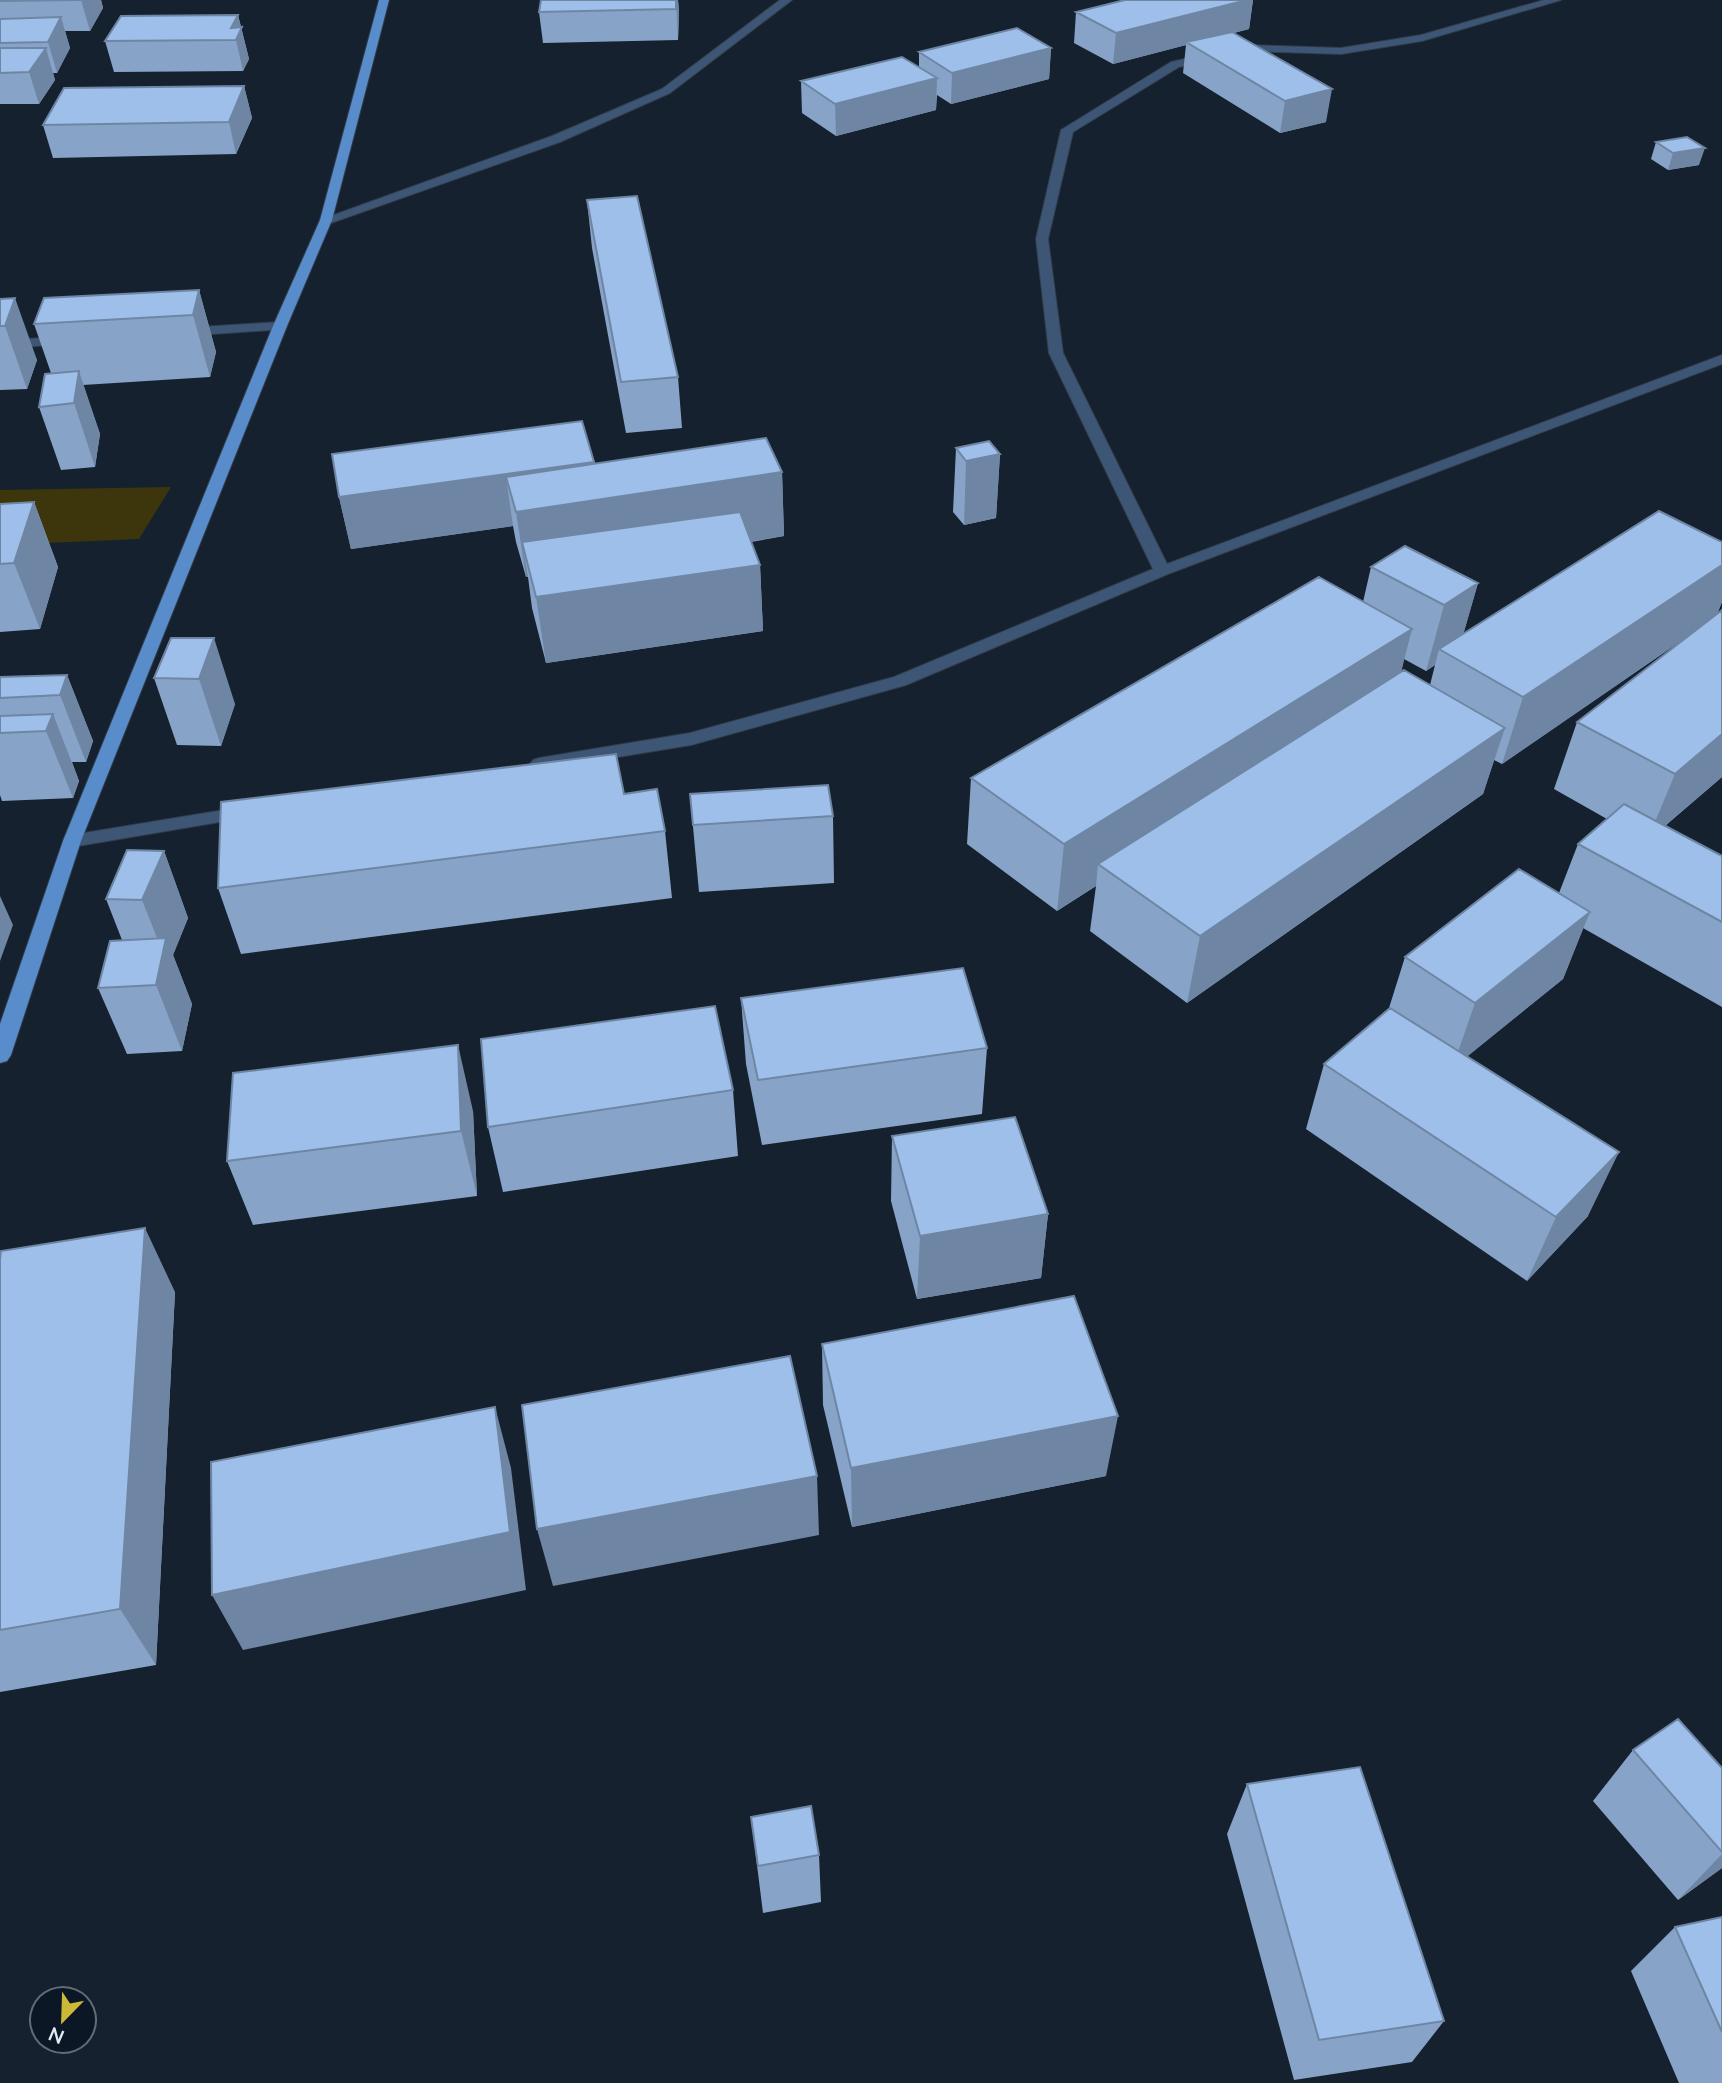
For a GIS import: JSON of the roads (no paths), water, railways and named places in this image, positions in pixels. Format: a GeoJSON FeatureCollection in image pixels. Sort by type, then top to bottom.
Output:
{"type":"FeatureCollection","features":[{"type":"Feature","properties":{"kind":"main road"},"geometry":{"type":"LineString","coordinates":[[0,1055],[72,841],[280,326],[326,220],[384,0]]}},
{"type":"Feature","properties":{"kind":"street"},"geometry":{"type":"LineString","coordinates":[[326,220],[556,139],[666,91],[787,0]]}},
{"type":"Feature","properties":{"kind":"street"},"geometry":{"type":"LineString","coordinates":[[1162,571],[1056,353],[1042,239],[1067,130],[1175,64],[1247,48],[1341,51],[1422,38],[1556,0]]}},
{"type":"Feature","properties":{"kind":"street"},"geometry":{"type":"LineString","coordinates":[[173,333],[280,326]]}},
{"type":"Feature","properties":{"kind":"street"},"geometry":{"type":"LineString","coordinates":[[0,345],[80,340]]}},
{"type":"Feature","properties":{"kind":"street"},"geometry":{"type":"LineString","coordinates":[[526,766],[691,739],[900,681],[1162,571],[1722,359]]}},
{"type":"Feature","properties":{"kind":"street"},"geometry":{"type":"LineString","coordinates":[[72,841],[265,809]]}}]}
